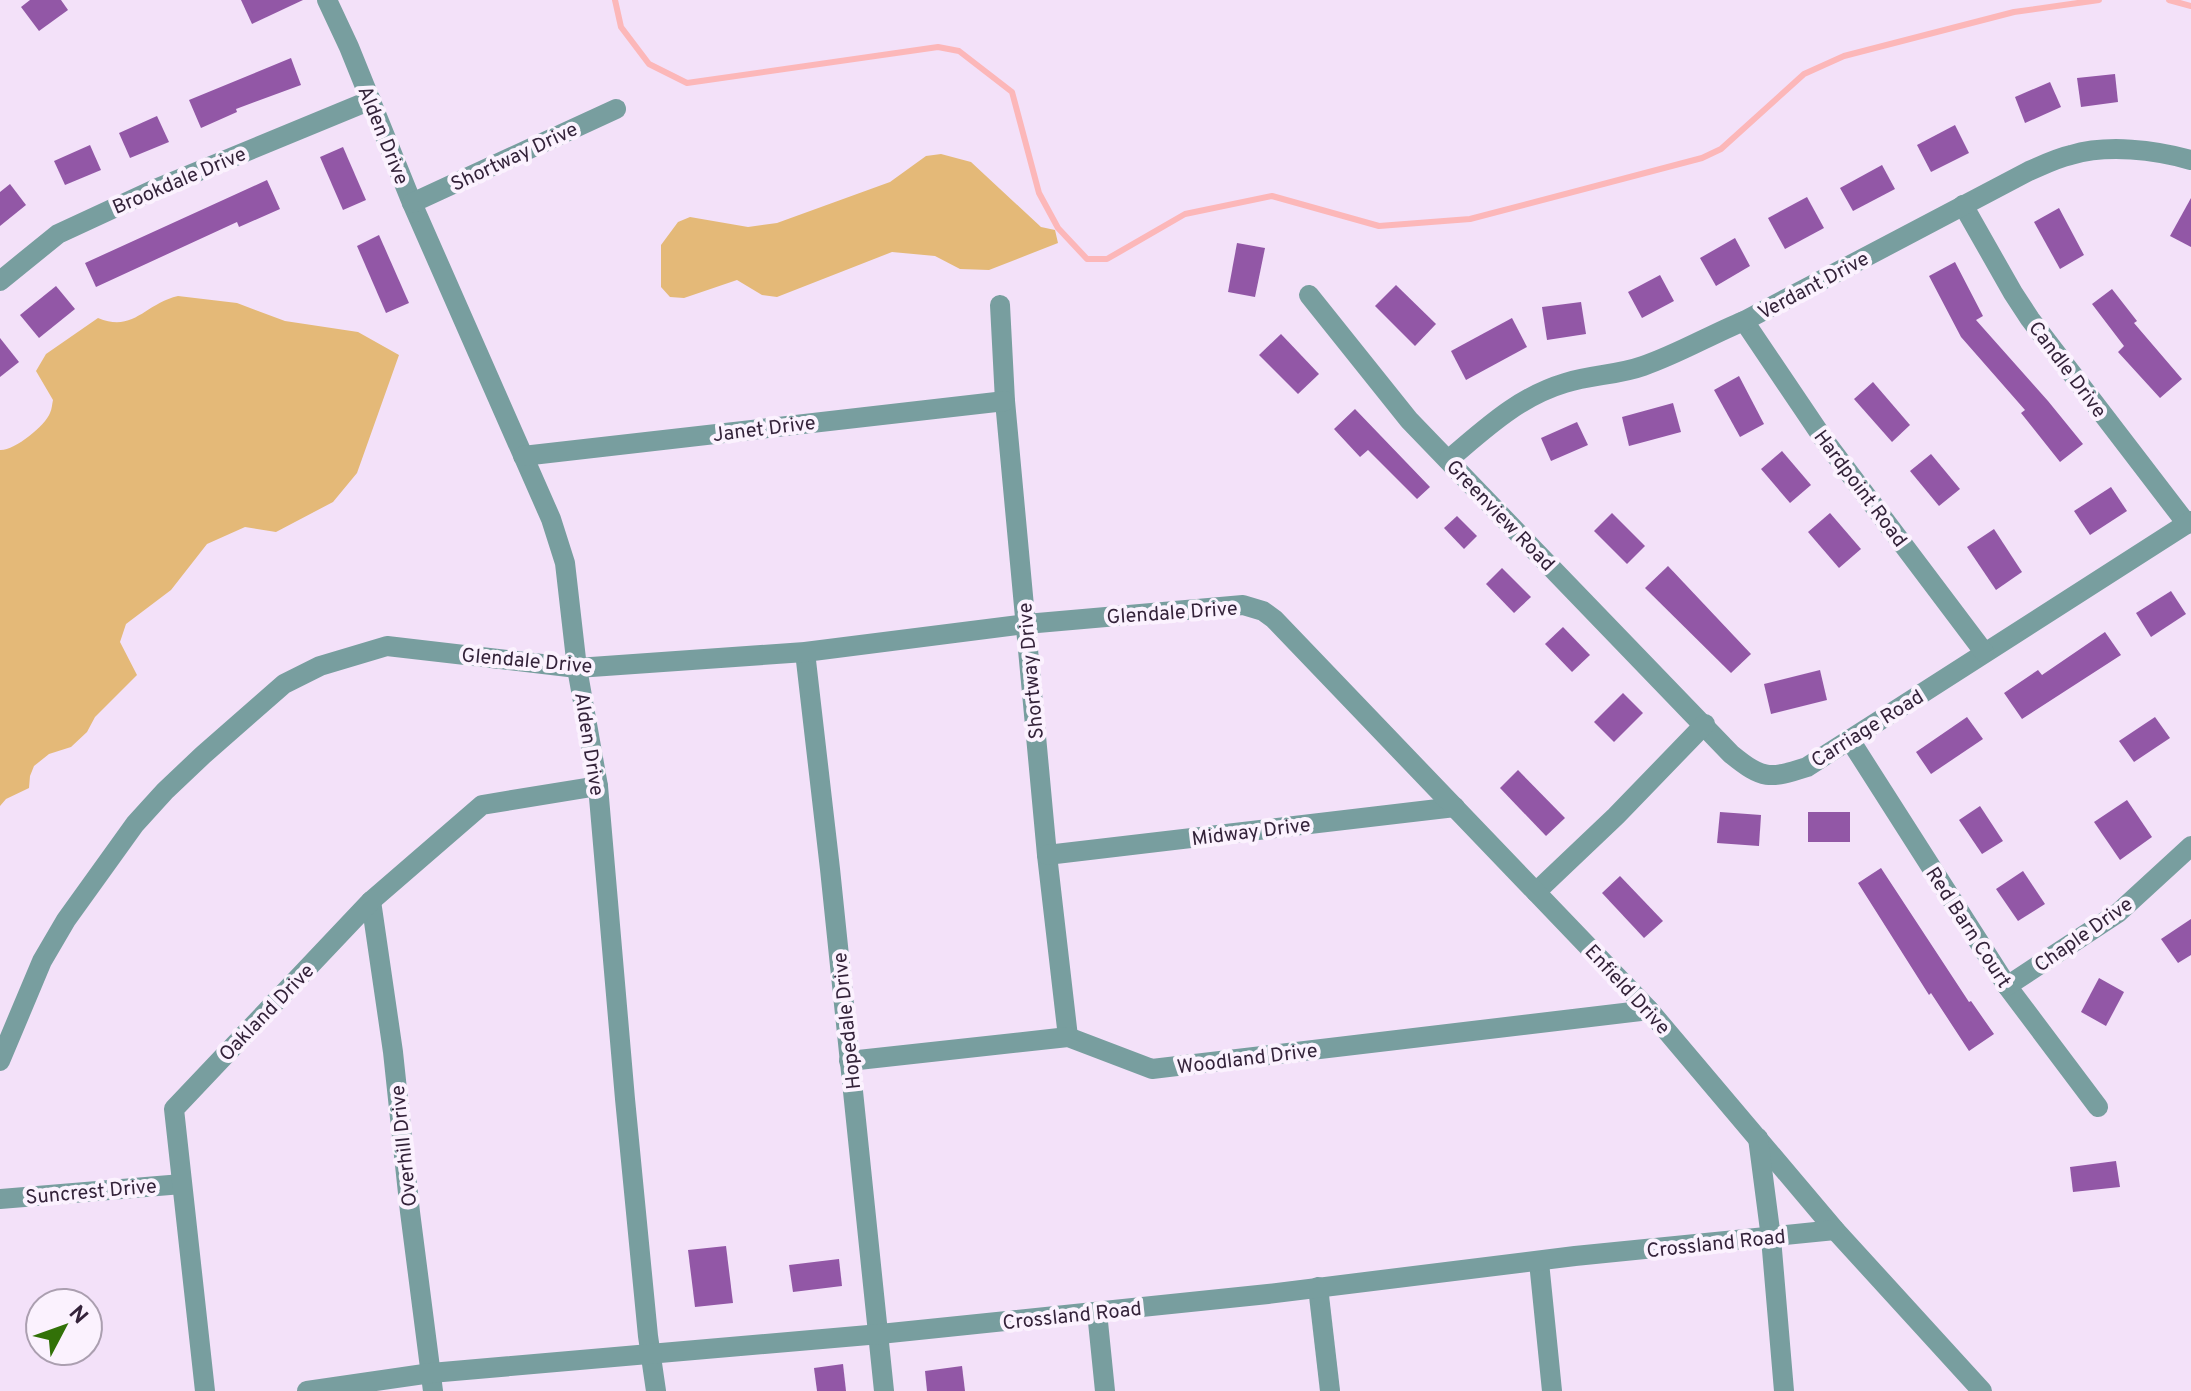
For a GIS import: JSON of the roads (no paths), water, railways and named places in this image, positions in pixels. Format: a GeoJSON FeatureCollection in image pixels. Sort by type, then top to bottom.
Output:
{"type":"FeatureCollection","features":[{"type":"Feature","properties":{"kind":"street","name":"Alden Drive"},"geometry":{"type":"LineString","coordinates":[[327,0],[412,203],[551,519],[565,563],[577,668],[598,786],[626,1115],[656,1391]]}},
{"type":"Feature","properties":{"kind":"street","name":"Brookdale Drive"},"geometry":{"type":"LineString","coordinates":[[0,281],[58,234],[153,190],[371,100]]}},
{"type":"Feature","properties":{"kind":"street","name":"Shortway Drive"},"geometry":{"type":"LineString","coordinates":[[412,203],[616,109]]}},
{"type":"Feature","properties":{"kind":"street","name":"Verdant Drive"},"geometry":{"type":"LineString","coordinates":[[1448,460],[1500,415],[1525,399],[1569,381],[1636,369],[1670,357],[2029,171],[2072,154],[2135,150],[2191,160]]}},
{"type":"Feature","properties":{"kind":"street","name":"Candle Drive"},"geometry":{"type":"LineString","coordinates":[[1963,205],[2030,319],[2189,522]]}},
{"type":"Feature","properties":{"kind":"street","name":"Greenview Road"},"geometry":{"type":"LineString","coordinates":[[1309,295],[1409,420],[1705,724]]}},
{"type":"Feature","properties":{"kind":"street","name":"Shortway Drive"},"geometry":{"type":"LineString","coordinates":[[1000,305],[1005,401],[1047,855],[1068,1037]]}},
{"type":"Feature","properties":{"kind":"street","name":"Hardpoint Road"},"geometry":{"type":"LineString","coordinates":[[1744,321],[1825,441],[1984,652]]}},
{"type":"Feature","properties":{"kind":"street","name":"Janet Drive"},"geometry":{"type":"LineString","coordinates":[[523,456],[1005,401]]}},
{"type":"Feature","properties":{"kind":"street","name":"Carriage Road"},"geometry":{"type":"LineString","coordinates":[[1705,724],[1731,754],[1765,775],[1775,777],[1807,767],[2189,522]]}},
{"type":"Feature","properties":{"kind":"street","name":"Glendale Drive"},"geometry":{"type":"LineString","coordinates":[[0,1061],[42,961],[66,920],[135,824],[203,755],[284,684],[320,666],[387,646],[577,668],[805,652],[1026,624],[1229,604],[1253,608]]}},
{"type":"Feature","properties":{"kind":"street","name":"Enfield Drive"},"geometry":{"type":"LineString","coordinates":[[1253,608],[1274,619],[1649,1010],[1835,1230],[1982,1391]]}},
{"type":"Feature","properties":{"kind":"street","name":"Hopedale Drive"},"geometry":{"type":"LineString","coordinates":[[805,652],[884,1391]]}},
{"type":"Feature","properties":{"kind":"street"},"geometry":{"type":"LineString","coordinates":[[1536,892],[1616,816],[1705,724]]}},
{"type":"Feature","properties":{"kind":"street","name":"Red Barn Court"},"geometry":{"type":"LineString","coordinates":[[1850,740],[2007,986],[2098,1107]]}},
{"type":"Feature","properties":{"kind":"street","name":"Oakland Drive"},"geometry":{"type":"LineString","coordinates":[[205,1391],[174,1109],[371,901],[482,805],[598,786]]}},
{"type":"Feature","properties":{"kind":"street","name":"Midway Drive"},"geometry":{"type":"LineString","coordinates":[[1047,855],[1455,807]]}},
{"type":"Feature","properties":{"kind":"street","name":"Chaple Drive"},"geometry":{"type":"LineString","coordinates":[[2007,986],[2118,913],[2191,846]]}},
{"type":"Feature","properties":{"kind":"street","name":"Overhill Drive"},"geometry":{"type":"LineString","coordinates":[[371,901],[393,1052],[432,1382]]}},
{"type":"Feature","properties":{"kind":"street","name":"Woodland Drive"},"geometry":{"type":"LineString","coordinates":[[849,1061],[1068,1037],[1152,1069],[1649,1010]]}},
{"type":"Feature","properties":{"kind":"street"},"geometry":{"type":"LineString","coordinates":[[1758,1138],[1771,1238],[1784,1391]]}},
{"type":"Feature","properties":{"kind":"street","name":"Suncrest Drive"},"geometry":{"type":"LineString","coordinates":[[0,1199],[182,1184]]}},
{"type":"Feature","properties":{"kind":"street","name":"Crossland Road"},"geometry":{"type":"LineString","coordinates":[[307,1391],[432,1382],[652,1355],[1097,1312],[1575,1256],[1835,1230]]}},
{"type":"Feature","properties":{"kind":"street"},"geometry":{"type":"LineString","coordinates":[[1539,1262],[1552,1391]]}},
{"type":"Feature","properties":{"kind":"street"},"geometry":{"type":"LineString","coordinates":[[1318,1287],[1330,1391]]}},
{"type":"Feature","properties":{"kind":"street"},"geometry":{"type":"LineString","coordinates":[[1097,1312],[1105,1391]]}},
{"type":"Feature","properties":{"kind":"waterway"},"geometry":{"type":"LineString","coordinates":[[615,0],[621,27],[649,64],[687,83],[938,47],[959,51],[1012,92],[1039,193],[1058,228],[1087,259],[1107,259],[1185,214],[1272,196],[1379,226],[1470,219],[1702,158],[1721,149],[1804,74],[1844,56],[2014,12],[2099,0]]}},
{"type":"Feature","properties":{"kind":"waterway"},"geometry":{"type":"LineString","coordinates":[[2169,0],[2191,6]]}}]}
